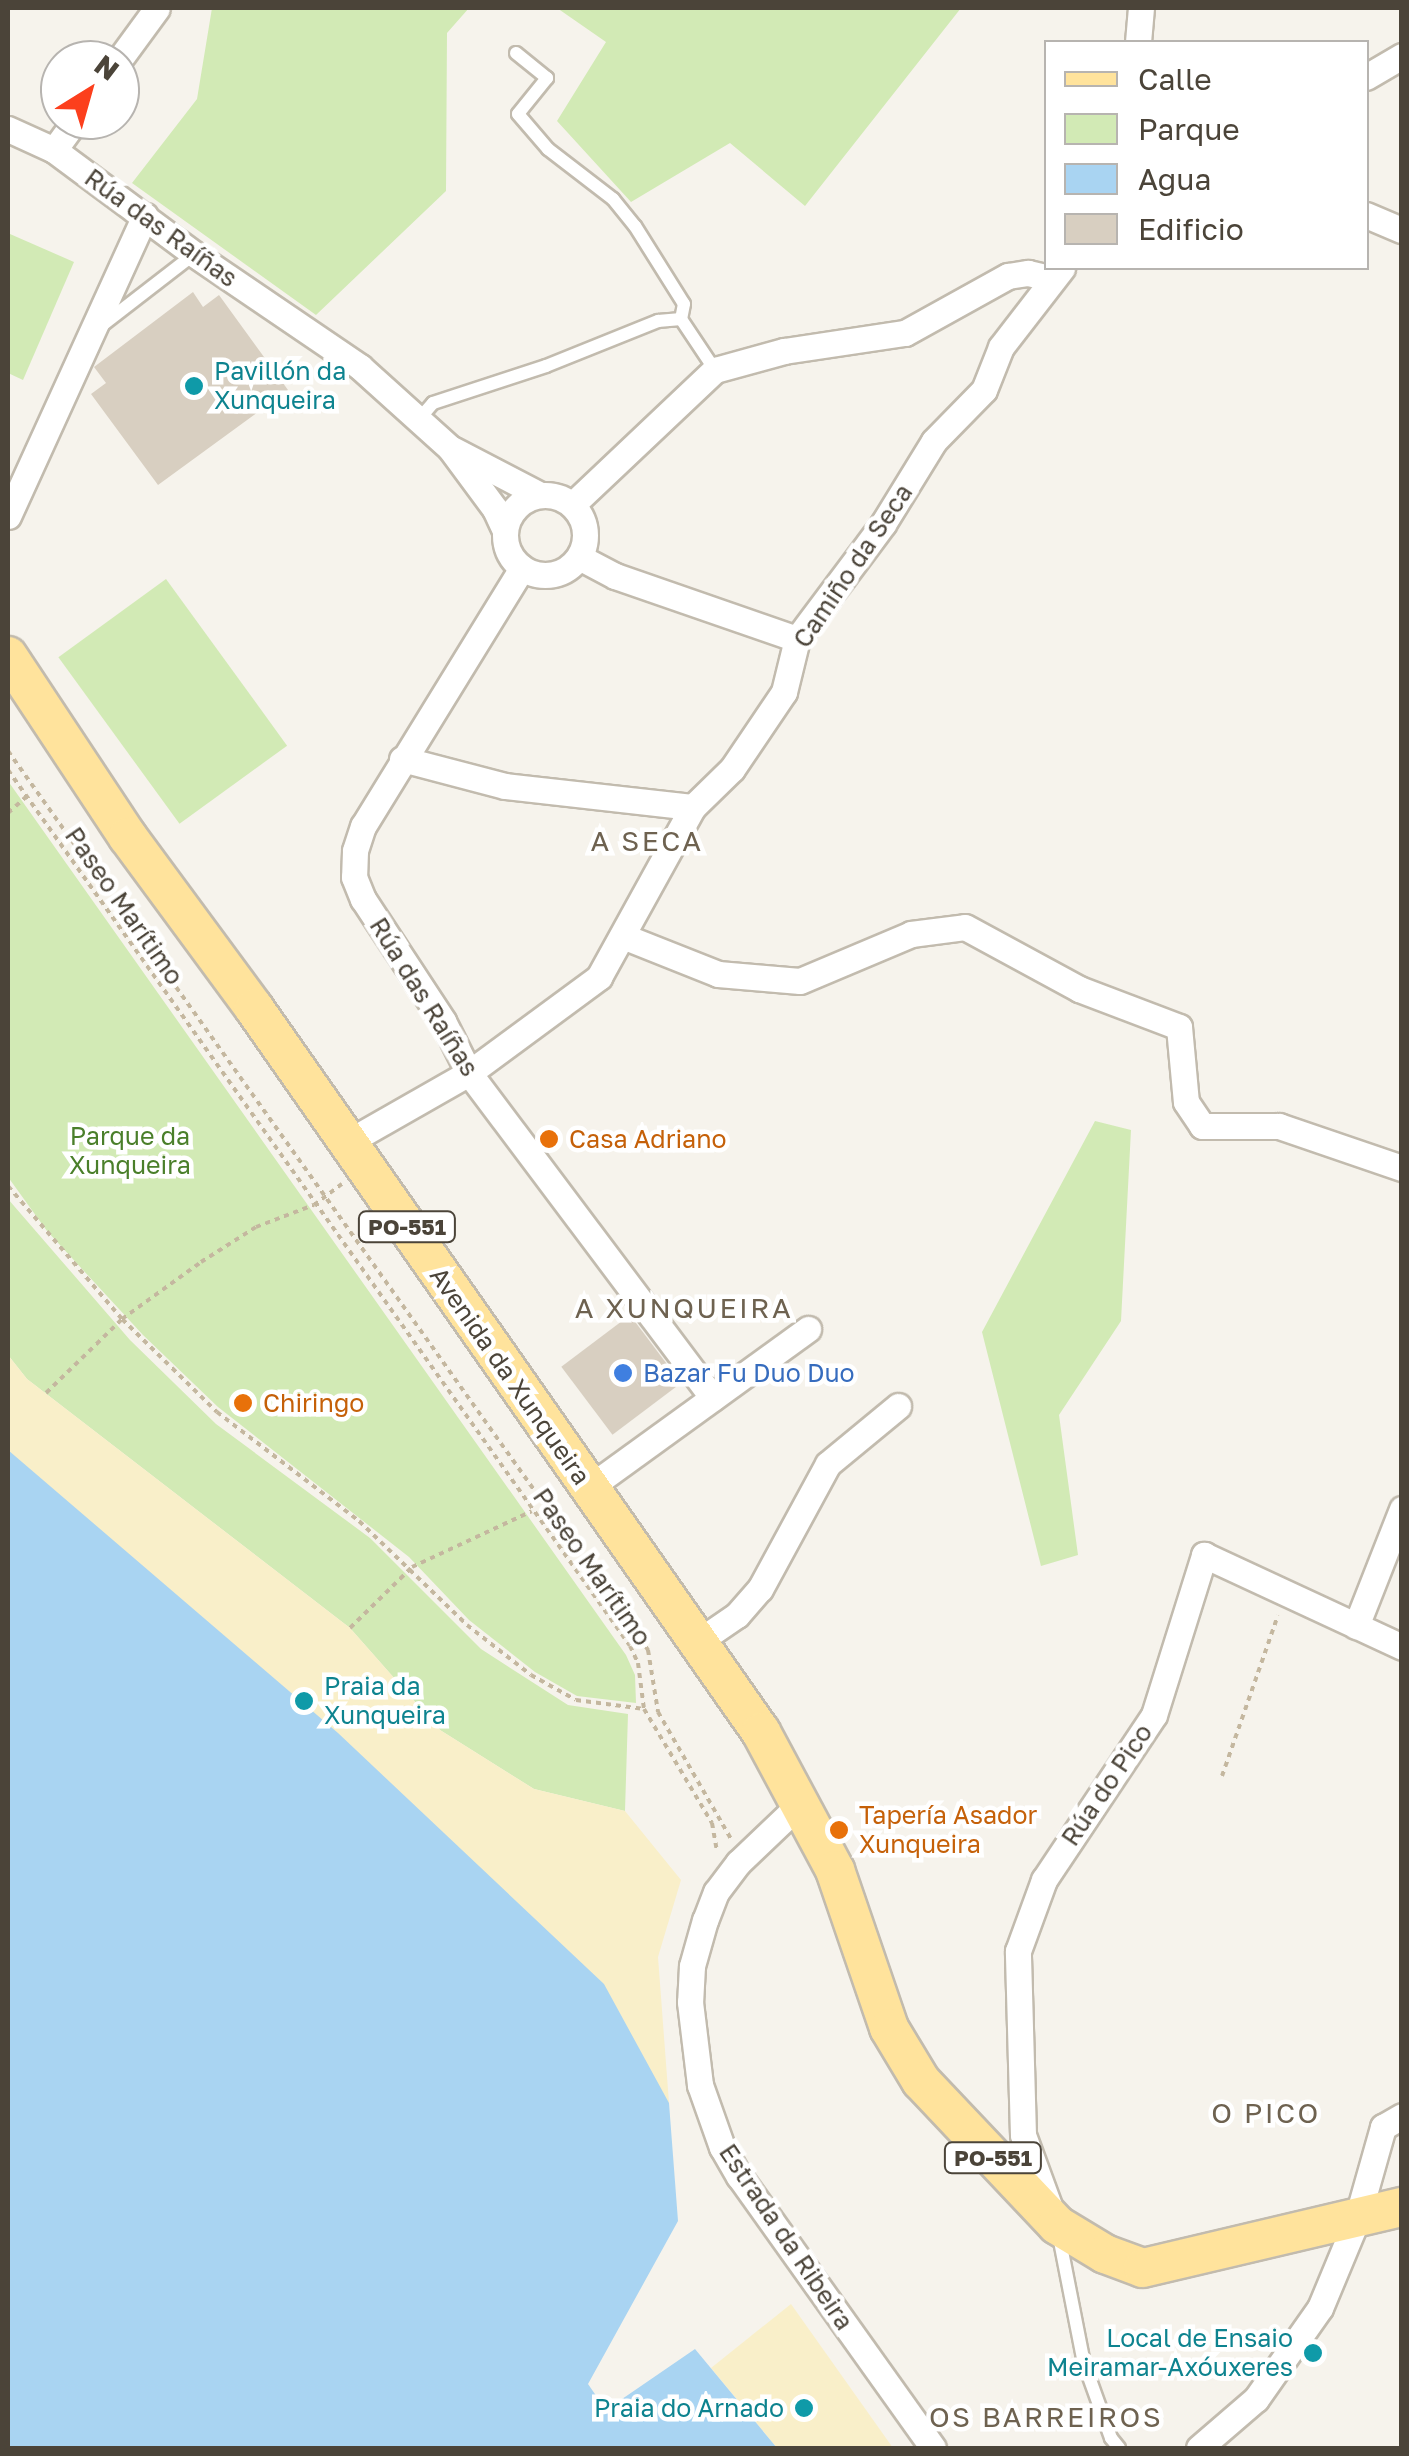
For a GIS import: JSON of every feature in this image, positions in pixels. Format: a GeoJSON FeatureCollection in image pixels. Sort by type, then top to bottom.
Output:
{"type":"FeatureCollection","features":[{"type":"Feature","properties":{"kind":"main road","name":"Avenida da Xunqueira"},"geometry":{"type":"LineString","coordinates":[[8,656],[128,837],[357,1154],[587,1489],[699,1641],[792,1799]]}},
{"type":"Feature","properties":{"kind":"main road","name":"PO-551"},"geometry":{"type":"LineString","coordinates":[[792,1799],[836,1870],[890,2028],[913,2068],[1056,2226],[1105,2254],[1143,2268],[1402,2208]]}},
{"type":"Feature","properties":{"kind":"street"},"geometry":{"type":"LineString","coordinates":[[134,40],[157,8]]}},
{"type":"Feature","properties":{"kind":"street"},"geometry":{"type":"LineString","coordinates":[[1138,40],[1141,8]]}},
{"type":"Feature","properties":{"kind":"street"},"geometry":{"type":"LineString","coordinates":[[1369,75],[1402,56]]}},
{"type":"Feature","properties":{"kind":"street","name":"Rúa das Raíñas"},"geometry":{"type":"LineString","coordinates":[[8,129],[54,150],[194,254],[360,367],[450,448],[495,509],[505,530]]}},
{"type":"Feature","properties":{"kind":"street"},"geometry":{"type":"LineString","coordinates":[[54,150],[61,140]]}},
{"type":"Feature","properties":{"kind":"street"},"geometry":{"type":"LineString","coordinates":[[8,516],[145,216]]}},
{"type":"Feature","properties":{"kind":"street"},"geometry":{"type":"LineString","coordinates":[[1369,216],[1402,230]]}},
{"type":"Feature","properties":{"kind":"street"},"geometry":{"type":"LineString","coordinates":[[572,505],[715,370],[784,351],[904,332],[1008,276],[1056,273]]}},
{"type":"Feature","properties":{"kind":"street","name":"Camiño da Seca"},"geometry":{"type":"LineString","coordinates":[[357,1154],[598,977],[625,937],[692,807],[732,768],[784,692],[797,640],[883,524],[934,442],[984,390],[1001,347],[1056,273]]}},
{"type":"Feature","properties":{"kind":"street","name":"Rúa das Raíñas"},"geometry":{"type":"LineString","coordinates":[[450,448],[540,495]]}},
{"type":"Feature","properties":{"kind":"street"},"geometry":{"type":"LineString","coordinates":[[540,495],[572,505],[584,524],[579,557],[559,573],[546,576],[522,568],[506,544],[505,530],[516,506],[540,495]]}},
{"type":"Feature","properties":{"kind":"street"},"geometry":{"type":"LineString","coordinates":[[579,557],[615,576],[797,640]]}},
{"type":"Feature","properties":{"kind":"street","name":"Rúa das Raíñas"},"geometry":{"type":"LineString","coordinates":[[522,568],[364,826],[355,851],[354,877],[363,900],[444,1021],[469,1073],[712,1398]]}},
{"type":"Feature","properties":{"kind":"street"},"geometry":{"type":"LineString","coordinates":[[402,759],[505,786],[692,807]]}},
{"type":"Feature","properties":{"kind":"street"},"geometry":{"type":"LineString","coordinates":[[625,937],[718,974],[800,981],[912,934],[964,927],[1078,989],[1178,1027],[1186,1102],[1202,1126],[1278,1126],[1402,1168]]}},
{"type":"Feature","properties":{"kind":"street"},"geometry":{"type":"LineString","coordinates":[[587,1489],[808,1330]]}},
{"type":"Feature","properties":{"kind":"street"},"geometry":{"type":"LineString","coordinates":[[699,1641],[738,1615],[760,1589],[828,1464],[898,1406]]}},
{"type":"Feature","properties":{"kind":"street"},"geometry":{"type":"LineString","coordinates":[[1356,1626],[1402,1509]]}},
{"type":"Feature","properties":{"kind":"street","name":"Rúa do Pico"},"geometry":{"type":"LineString","coordinates":[[1056,2226],[1023,2135],[1018,1950],[1044,1880],[1154,1715],[1204,1555],[1402,1647]]}},
{"type":"Feature","properties":{"kind":"street","name":"Estrada da Ribeira"},"geometry":{"type":"LineString","coordinates":[[792,1799],[716,1892],[705,1920],[692,1966],[690,2002],[700,2084],[722,2147],[739,2176],[932,2448]]}},
{"type":"Feature","properties":{"kind":"street"},"geometry":{"type":"LineString","coordinates":[[1200,2448],[1256,2399],[1320,2308],[1357,2219],[1383,2127],[1402,2116]]}},
{"type":"Feature","properties":{"kind":"lane"},"geometry":{"type":"LineString","coordinates":[[516,53],[547,78],[518,114],[548,148],[613,198],[636,226],[684,304],[682,319],[715,370]]}},
{"type":"Feature","properties":{"kind":"lane"},"geometry":{"type":"LineString","coordinates":[[89,336],[194,254]]}},
{"type":"Feature","properties":{"kind":"lane"},"geometry":{"type":"LineString","coordinates":[[420,418],[433,404],[546,366],[658,320],[682,319]]}},
{"type":"Feature","properties":{"kind":"lane"},"geometry":{"type":"LineString","coordinates":[[1056,2226],[1084,2362],[1111,2438],[1119,2448]]}},
{"type":"Feature","properties":{"kind":"path"},"geometry":{"type":"LineString","coordinates":[[8,751],[648,1650],[658,1712],[729,1830],[730,1850]]}},
{"type":"Feature","properties":{"kind":"path","name":"Paseo Marítimo"},"geometry":{"type":"LineString","coordinates":[[8,770],[630,1646],[638,1663],[644,1709],[718,1839],[710,1861]]}},
{"type":"Feature","properties":{"kind":"path"},"geometry":{"type":"LineString","coordinates":[[8,813],[26,797]]}},
{"type":"Feature","properties":{"kind":"path"},"geometry":{"type":"LineString","coordinates":[[46,1392],[122,1319],[256,1227],[325,1197],[357,1154]]}},
{"type":"Feature","properties":{"kind":"path"},"geometry":{"type":"LineString","coordinates":[[8,1186],[122,1319],[217,1412],[412,1567],[468,1625],[531,1675],[576,1700],[644,1709]]}},
{"type":"Feature","properties":{"kind":"path"},"geometry":{"type":"LineString","coordinates":[[350,1628],[412,1567],[532,1510]]}},
{"type":"Feature","properties":{"kind":"path"},"geometry":{"type":"LineString","coordinates":[[1222,1776],[1285,1593]]}},
{"type":"Feature","properties":{"kind":"green space"},"geometry":{"type":"Polygon","coordinates":[[[212,8],[469,8],[447,33],[446,191],[316,315],[132,183],[197,99],[212,8]]]}},
{"type":"Feature","properties":{"kind":"green space"},"geometry":{"type":"Polygon","coordinates":[[[557,8],[961,8],[805,206],[730,143],[631,202],[557,121],[606,42],[557,8]]]}},
{"type":"Feature","properties":{"kind":"green space"},"geometry":{"type":"Polygon","coordinates":[[[10,234],[74,262],[23,380],[8,373],[10,234]]]}},
{"type":"Feature","properties":{"kind":"green space"},"geometry":{"type":"Polygon","coordinates":[[[166,579],[287,746],[179,824],[58,657],[166,579]]]}},
{"type":"Feature","properties":{"kind":"green space","name":"Parque da Xunqueira"},"geometry":{"type":"Polygon","coordinates":[[[8,781],[626,1655],[635,1675],[636,1703],[577,1696],[535,1672],[469,1620],[409,1557],[218,1407],[143,1335],[47,1231],[8,1177],[8,781]]]}},
{"type":"Feature","properties":{"kind":"green space"},"geometry":{"type":"Polygon","coordinates":[[[1095,1121],[1131,1130],[1121,1321],[1059,1415],[1078,1555],[1041,1566],[982,1332],[1095,1121]]]}},
{"type":"Feature","properties":{"kind":"green space"},"geometry":{"type":"Polygon","coordinates":[[[8,1199],[130,1340],[216,1424],[370,1538],[481,1649],[568,1705],[628,1714],[625,1811],[534,1789],[440,1730],[350,1628],[27,1379],[8,1355],[8,1199]]]}},
{"type":"Feature","properties":{"kind":"sand","name":"Praia da Xunqueira"},"geometry":{"type":"Polygon","coordinates":[[[8,1355],[27,1379],[350,1628],[440,1730],[534,1789],[625,1811],[681,1880],[658,1957],[669,2103],[333,1809],[8,1542],[8,1355]]]}},
{"type":"Feature","properties":{"kind":"sand","name":"Praia do Arnado"},"geometry":{"type":"Polygon","coordinates":[[[791,2304],[893,2448],[777,2448],[711,2368],[791,2304]]]}},
{"type":"Feature","properties":{"kind":"water"},"geometry":{"type":"Polygon","coordinates":[[[8,1450],[338,1733],[604,1984],[669,2103],[678,2221],[588,2384],[606,2410],[695,2349],[777,2448],[8,2448],[8,1450]]]}},
{"type":"Feature","properties":{"kind":"building","name":"Pavillón da Xunqueira"},"geometry":{"type":"Polygon","coordinates":[[[193,292],[203,307],[219,295],[288,390],[158,485],[91,394],[106,383],[94,367],[193,292]]]}},
{"type":"Feature","properties":{"kind":"building","name":"Bazar Fu Duo Duo"},"geometry":{"type":"Polygon","coordinates":[[[630,1315],[681,1383],[612,1435],[561,1367],[630,1315]]]}},
{"type":"Feature","properties":{"kind":"place","name":"Pavillón da Xunqueira"},"geometry":{"type":"Point","coordinates":[194,386]}},
{"type":"Feature","properties":{"kind":"place","name":"Casa Adriano"},"geometry":{"type":"Point","coordinates":[549,1139]}},
{"type":"Feature","properties":{"kind":"place","name":"Bazar Fu Duo Duo"},"geometry":{"type":"Point","coordinates":[623,1373]}},
{"type":"Feature","properties":{"kind":"place","name":"Chiringo"},"geometry":{"type":"Point","coordinates":[243,1403]}},
{"type":"Feature","properties":{"kind":"place","name":"Praia da Xunqueira"},"geometry":{"type":"Point","coordinates":[304,1701]}},
{"type":"Feature","properties":{"kind":"place","name":"Tapería Asador Xunqueira"},"geometry":{"type":"Point","coordinates":[839,1830]}},
{"type":"Feature","properties":{"kind":"place","name":"Local de Ensaio Meiramar-Axóuxeres"},"geometry":{"type":"Point","coordinates":[1313,2353]}},
{"type":"Feature","properties":{"kind":"place","name":"Praia do Arnado"},"geometry":{"type":"Point","coordinates":[804,2408]}},
{"type":"Feature","properties":{"kind":"district","name":"A SECA"},"geometry":{"type":"Point","coordinates":[647,841]}},
{"type":"Feature","properties":{"kind":"district","name":"A XUNQUEIRA"},"geometry":{"type":"Point","coordinates":[684,1308]}},
{"type":"Feature","properties":{"kind":"district","name":"O PICO"},"geometry":{"type":"Point","coordinates":[1266,2113]}},
{"type":"Feature","properties":{"kind":"district","name":"OS BARREIROS"},"geometry":{"type":"Point","coordinates":[1046,2417]}}]}
